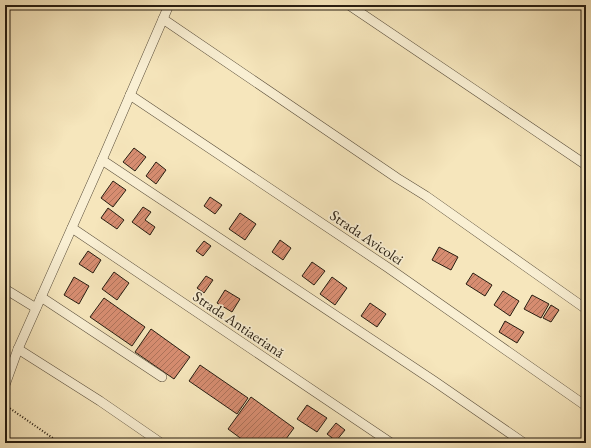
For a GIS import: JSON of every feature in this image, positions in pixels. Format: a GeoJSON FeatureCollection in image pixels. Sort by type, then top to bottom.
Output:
{"type":"FeatureCollection","features":[{"type":"Feature","properties":{"kind":"street"},"geometry":{"type":"LineString","coordinates":[[5,385],[18,349],[169,5]]}},
{"type":"Feature","properties":{"kind":"street"},"geometry":{"type":"LineString","coordinates":[[349,5],[586,165]]}},
{"type":"Feature","properties":{"kind":"street"},"geometry":{"type":"LineString","coordinates":[[163,19],[397,178],[426,196],[586,308]]}},
{"type":"Feature","properties":{"kind":"street","name":"Strada Avicolei"},"geometry":{"type":"LineString","coordinates":[[130,95],[387,267],[586,406]]}},
{"type":"Feature","properties":{"kind":"street"},"geometry":{"type":"LineString","coordinates":[[102,160],[434,381],[524,443]]}},
{"type":"Feature","properties":{"kind":"street","name":"Strada Antiaeriană"},"geometry":{"type":"LineString","coordinates":[[72,228],[391,443]]}},
{"type":"Feature","properties":{"kind":"street"},"geometry":{"type":"LineString","coordinates":[[5,289],[36,308]]}},
{"type":"Feature","properties":{"kind":"street"},"geometry":{"type":"LineString","coordinates":[[42,297],[162,377]]}},
{"type":"Feature","properties":{"kind":"street"},"geometry":{"type":"LineString","coordinates":[[18,349],[100,401],[161,443]]}},
{"type":"Feature","properties":{"kind":"path"},"geometry":{"type":"LineString","coordinates":[[5,405],[60,443]]}},
{"type":"Feature","properties":{"kind":"building"},"geometry":{"type":"Polygon","coordinates":[[[134,148],[146,157],[135,171],[123,162],[134,148]]]}},
{"type":"Feature","properties":{"kind":"building"},"geometry":{"type":"Polygon","coordinates":[[[156,162],[166,170],[156,184],[146,176],[156,162]]]}},
{"type":"Feature","properties":{"kind":"building"},"geometry":{"type":"Polygon","coordinates":[[[113,181],[126,190],[113,207],[101,198],[113,181]]]}},
{"type":"Feature","properties":{"kind":"building"},"geometry":{"type":"Polygon","coordinates":[[[210,197],[222,205],[215,214],[204,206],[210,197]]]}},
{"type":"Feature","properties":{"kind":"building"},"geometry":{"type":"Polygon","coordinates":[[[143,207],[151,212],[145,220],[155,227],[150,235],[132,222],[143,207]]]}},
{"type":"Feature","properties":{"kind":"building"},"geometry":{"type":"Polygon","coordinates":[[[108,208],[124,220],[117,229],[101,218],[108,208]]]}},
{"type":"Feature","properties":{"kind":"building"},"geometry":{"type":"Polygon","coordinates":[[[240,213],[256,224],[245,240],[229,229],[240,213]]]}},
{"type":"Feature","properties":{"kind":"building"},"geometry":{"type":"Polygon","coordinates":[[[280,240],[291,248],[283,260],[272,252],[280,240]]]}},
{"type":"Feature","properties":{"kind":"building"},"geometry":{"type":"Polygon","coordinates":[[[204,241],[211,246],[203,256],[196,251],[204,241]]]}},
{"type":"Feature","properties":{"kind":"building"},"geometry":{"type":"Polygon","coordinates":[[[439,247],[458,257],[451,270],[432,260],[439,247]]]}},
{"type":"Feature","properties":{"kind":"building"},"geometry":{"type":"Polygon","coordinates":[[[88,251],[101,260],[93,273],[79,264],[88,251]]]}},
{"type":"Feature","properties":{"kind":"building"},"geometry":{"type":"Polygon","coordinates":[[[312,262],[325,271],[314,285],[302,276],[312,262]]]}},
{"type":"Feature","properties":{"kind":"building"},"geometry":{"type":"Polygon","coordinates":[[[114,272],[129,283],[117,300],[102,289],[114,272]]]}},
{"type":"Feature","properties":{"kind":"building"},"geometry":{"type":"Polygon","coordinates":[[[473,273],[492,285],[485,296],[466,284],[473,273]]]}},
{"type":"Feature","properties":{"kind":"building"},"geometry":{"type":"Polygon","coordinates":[[[206,276],[213,280],[204,293],[197,288],[206,276]]]}},
{"type":"Feature","properties":{"kind":"building"},"geometry":{"type":"Polygon","coordinates":[[[74,277],[89,286],[79,304],[64,295],[74,277]]]}},
{"type":"Feature","properties":{"kind":"building"},"geometry":{"type":"Polygon","coordinates":[[[332,277],[347,288],[335,305],[320,294],[332,277]]]}},
{"type":"Feature","properties":{"kind":"building"},"geometry":{"type":"Polygon","coordinates":[[[225,290],[240,299],[232,312],[217,303],[225,290]]]}},
{"type":"Feature","properties":{"kind":"building"},"geometry":{"type":"Polygon","coordinates":[[[503,291],[519,301],[510,316],[494,305],[503,291]]]}},
{"type":"Feature","properties":{"kind":"building"},"geometry":{"type":"Polygon","coordinates":[[[532,295],[549,304],[541,318],[524,309],[532,295]]]}},
{"type":"Feature","properties":{"kind":"building"},"geometry":{"type":"Polygon","coordinates":[[[104,298],[145,327],[132,346],[90,317],[104,298]]]}},
{"type":"Feature","properties":{"kind":"building"},"geometry":{"type":"Polygon","coordinates":[[[370,303],[386,314],[377,327],[361,316],[370,303]]]}},
{"type":"Feature","properties":{"kind":"building"},"geometry":{"type":"Polygon","coordinates":[[[551,305],[559,310],[551,322],[543,318],[551,305]]]}},
{"type":"Feature","properties":{"kind":"building"},"geometry":{"type":"Polygon","coordinates":[[[505,321],[524,332],[517,343],[499,332],[505,321]]]}},
{"type":"Feature","properties":{"kind":"building"},"geometry":{"type":"Polygon","coordinates":[[[151,329],[190,357],[174,379],[135,352],[151,329]]]}},
{"type":"Feature","properties":{"kind":"building"},"geometry":{"type":"Polygon","coordinates":[[[200,365],[248,398],[237,414],[189,381],[200,365]]]}},
{"type":"Feature","properties":{"kind":"building"},"geometry":{"type":"Polygon","coordinates":[[[251,397],[294,428],[283,443],[247,443],[228,429],[251,397]]]}},
{"type":"Feature","properties":{"kind":"building"},"geometry":{"type":"Polygon","coordinates":[[[307,405],[327,418],[317,432],[297,419],[307,405]]]}},
{"type":"Feature","properties":{"kind":"building"},"geometry":{"type":"Polygon","coordinates":[[[336,423],[345,430],[336,441],[327,434],[336,423]]]}}]}
